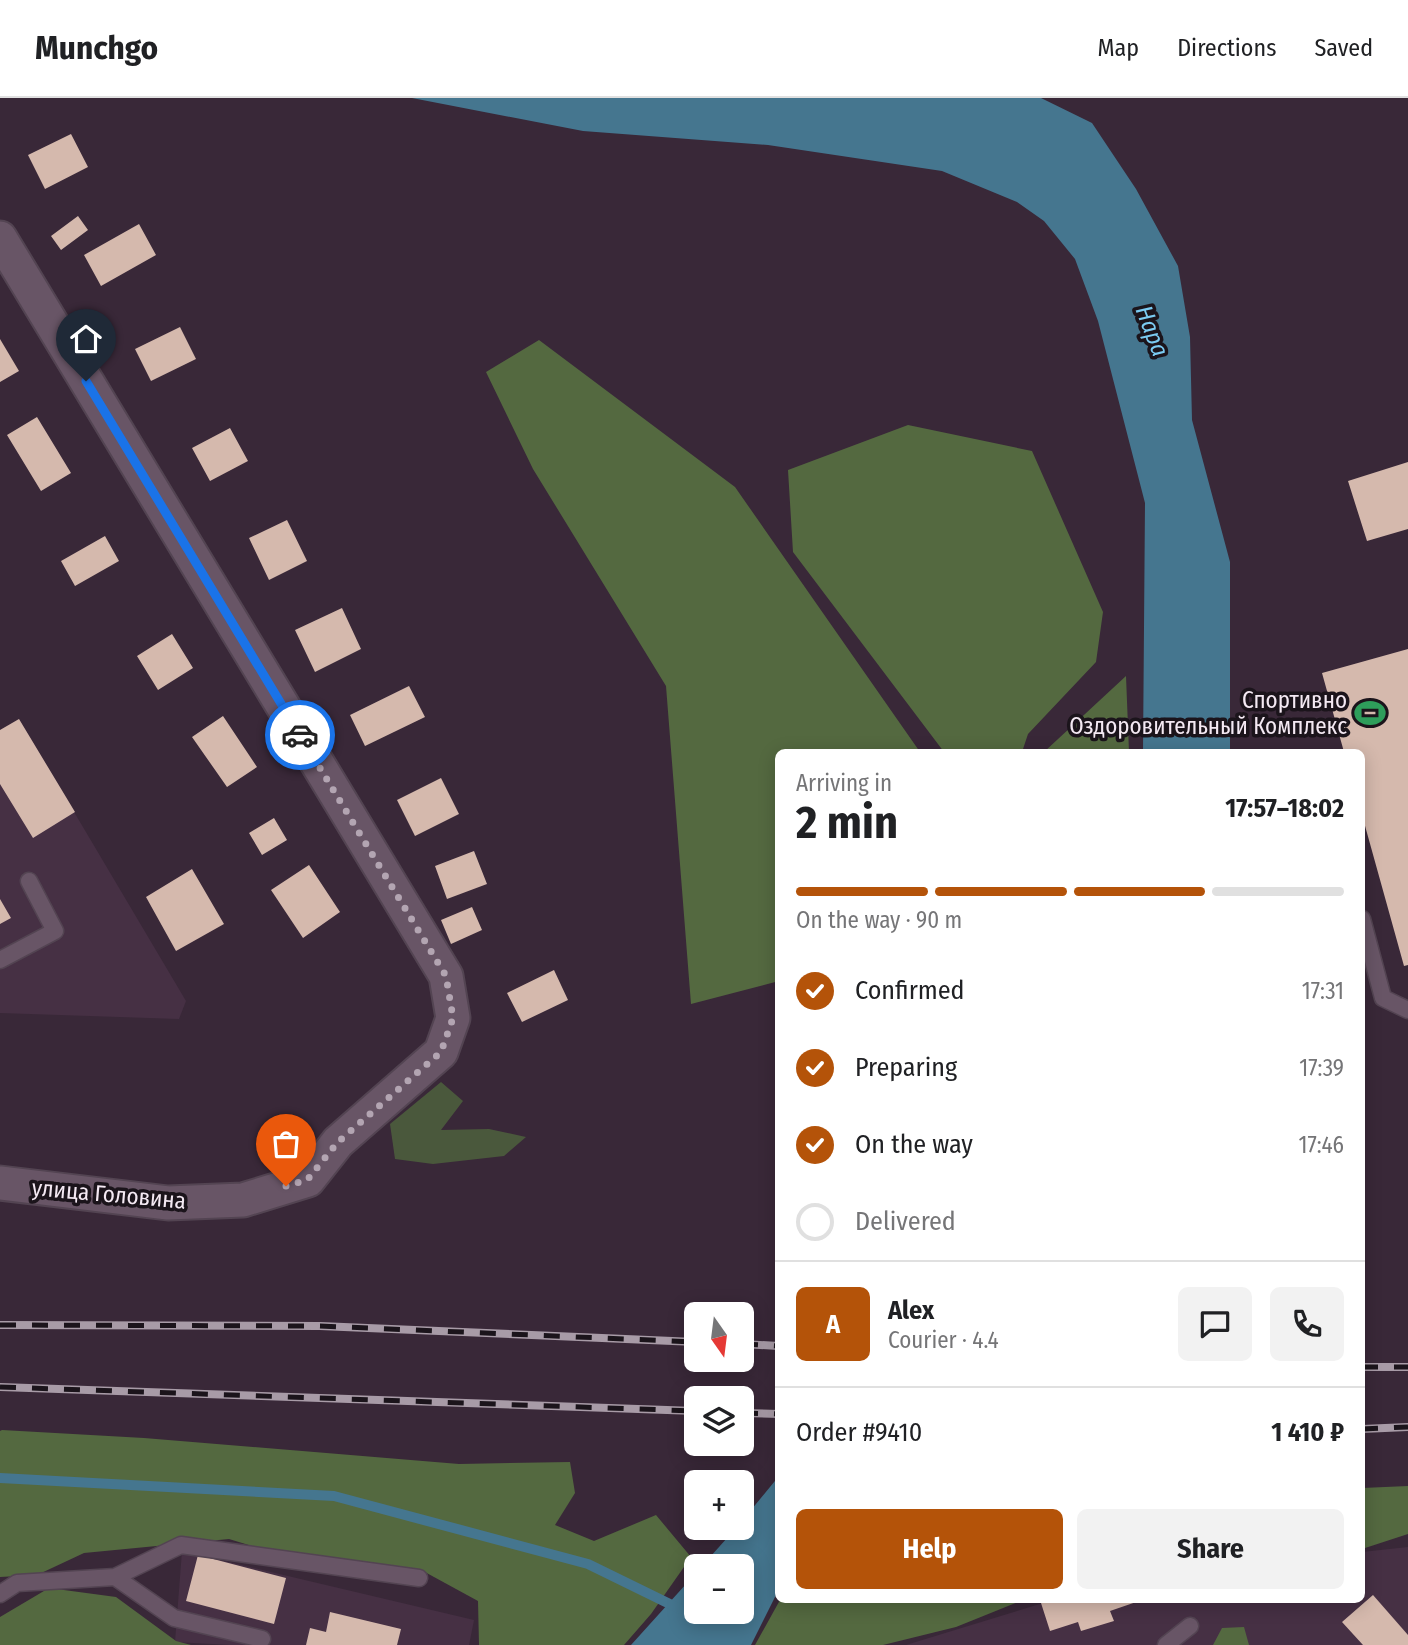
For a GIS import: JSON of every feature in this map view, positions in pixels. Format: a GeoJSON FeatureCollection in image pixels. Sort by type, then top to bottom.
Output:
{"type":"FeatureCollection","features":[{"type":"Feature","properties":{"kind":"street","name":"улица Головина"},"geometry":{"type":"LineString","coordinates":[[0,238],[446,976],[453,1018],[441,1052],[338,1142],[307,1180],[243,1199],[168,1203],[0,1184]]}},
{"type":"Feature","properties":{"kind":"lane"},"geometry":{"type":"LineString","coordinates":[[0,960],[55,931],[29,881]]}},
{"type":"Feature","properties":{"kind":"lane"},"geometry":{"type":"LineString","coordinates":[[1365,930],[1383,998],[1408,1010]]}},
{"type":"Feature","properties":{"kind":"lane"},"geometry":{"type":"LineString","coordinates":[[0,1594],[17,1583],[116,1577],[181,1545],[419,1578]]}},
{"type":"Feature","properties":{"kind":"lane"},"geometry":{"type":"LineString","coordinates":[[116,1577],[174,1618],[262,1639]]}},
{"type":"Feature","properties":{"kind":"lane"},"geometry":{"type":"LineString","coordinates":[[1166,1645],[1191,1626]]}},
{"type":"Feature","properties":{"kind":"shaded area"},"geometry":{"type":"Polygon","coordinates":[[[19,719],[186,1001],[179,1019],[0,1013],[0,730],[19,719]]]}},
{"type":"Feature","properties":{"kind":"shaded area"},"geometry":{"type":"Polygon","coordinates":[[[1408,1547],[1408,1645],[906,1645],[1043,1603],[1365,1603],[1365,1552],[1408,1547]]]}},
{"type":"Feature","properties":{"kind":"shaded area"},"geometry":{"type":"Polygon","coordinates":[[[182,1551],[474,1620],[469,1645],[230,1645],[175,1642],[182,1551]]]}},
{"type":"Feature","properties":{"kind":"green space"},"geometry":{"type":"Polygon","coordinates":[[[539,340],[735,487],[918,749],[775,749],[775,982],[691,1004],[666,686],[533,469],[486,372],[539,340]]]}},
{"type":"Feature","properties":{"kind":"green space"},"geometry":{"type":"Polygon","coordinates":[[[908,425],[1032,451],[1103,612],[1096,662],[1028,734],[1023,749],[942,749],[793,552],[788,470],[908,425]]]}},
{"type":"Feature","properties":{"kind":"green space"},"geometry":{"type":"Polygon","coordinates":[[[1126,676],[1129,749],[1047,749],[1126,676]]]}},
{"type":"Feature","properties":{"kind":"green space"},"geometry":{"type":"Polygon","coordinates":[[[441,1082],[463,1101],[441,1130],[489,1129],[526,1137],[504,1156],[433,1164],[395,1159],[390,1124],[441,1082]]]}},
{"type":"Feature","properties":{"kind":"green space"},"geometry":{"type":"Polygon","coordinates":[[[0,1431],[144,1438],[459,1464],[570,1462],[575,1493],[555,1525],[594,1541],[656,1515],[688,1554],[684,1554],[684,1567],[651,1614],[624,1645],[479,1645],[478,1601],[423,1571],[344,1574],[229,1539],[84,1553],[37,1575],[0,1577],[0,1431]]]}},
{"type":"Feature","properties":{"kind":"green space"},"geometry":{"type":"Polygon","coordinates":[[[1408,1486],[1408,1534],[1365,1548],[1365,1488],[1408,1486]]]}},
{"type":"Feature","properties":{"kind":"green space"},"geometry":{"type":"Polygon","coordinates":[[[49,1588],[116,1597],[176,1641],[191,1645],[0,1645],[0,1617],[49,1588]]]}},
{"type":"Feature","properties":{"kind":"green space"},"geometry":{"type":"Polygon","coordinates":[[[778,1603],[1016,1603],[956,1627],[883,1645],[755,1645],[778,1603]]]}},
{"type":"Feature","properties":{"kind":"green space"},"geometry":{"type":"Polygon","coordinates":[[[1244,1627],[1249,1645],[1213,1645],[1222,1628],[1244,1627]]]}},
{"type":"Feature","properties":{"kind":"water","name":"Нара"},"geometry":{"type":"Polygon","coordinates":[[[412,98],[1041,98],[1092,123],[1136,189],[1178,266],[1190,337],[1192,420],[1230,562],[1230,749],[1143,749],[1145,503],[1098,321],[1075,259],[1044,221],[1017,202],[942,171],[768,145],[583,131],[412,98]]]}},
{"type":"Feature","properties":{"kind":"water"},"geometry":{"type":"Polygon","coordinates":[[[775,1481],[775,1597],[751,1645],[631,1645],[684,1586],[684,1624],[754,1624],[754,1554],[713,1554],[725,1540],[754,1540],[754,1506],[775,1481]]]}},
{"type":"Feature","properties":{"kind":"building"},"geometry":{"type":"Polygon","coordinates":[[[71,134],[88,167],[45,189],[28,155],[71,134]]]}},
{"type":"Feature","properties":{"kind":"building"},"geometry":{"type":"Polygon","coordinates":[[[78,216],[88,230],[61,250],[51,236],[78,216]]]}},
{"type":"Feature","properties":{"kind":"building"},"geometry":{"type":"Polygon","coordinates":[[[139,224],[156,255],[101,286],[84,255],[139,224]]]}},
{"type":"Feature","properties":{"kind":"building"},"geometry":{"type":"Polygon","coordinates":[[[180,327],[196,359],[151,381],[135,349],[180,327]]]}},
{"type":"Feature","properties":{"kind":"building"},"geometry":{"type":"Polygon","coordinates":[[[0,339],[19,371],[0,382],[0,339]]]}},
{"type":"Feature","properties":{"kind":"building"},"geometry":{"type":"Polygon","coordinates":[[[37,417],[71,473],[41,491],[7,435],[37,417]]]}},
{"type":"Feature","properties":{"kind":"building"},"geometry":{"type":"Polygon","coordinates":[[[230,428],[248,461],[210,481],[192,448],[230,428]]]}},
{"type":"Feature","properties":{"kind":"building"},"geometry":{"type":"Polygon","coordinates":[[[1408,462],[1408,529],[1367,541],[1348,481],[1408,462]]]}},
{"type":"Feature","properties":{"kind":"building"},"geometry":{"type":"Polygon","coordinates":[[[287,520],[307,561],[269,580],[249,538],[287,520]]]}},
{"type":"Feature","properties":{"kind":"building"},"geometry":{"type":"Polygon","coordinates":[[[105,536],[119,561],[75,586],[61,561],[105,536]]]}},
{"type":"Feature","properties":{"kind":"building"},"geometry":{"type":"Polygon","coordinates":[[[342,608],[361,649],[315,672],[295,630],[342,608]]]}},
{"type":"Feature","properties":{"kind":"building"},"geometry":{"type":"Polygon","coordinates":[[[172,634],[193,668],[158,690],[137,656],[172,634]]]}},
{"type":"Feature","properties":{"kind":"building"},"geometry":{"type":"Polygon","coordinates":[[[1408,649],[1408,965],[1404,966],[1365,826],[1365,749],[1343,749],[1322,673],[1408,649]]]}},
{"type":"Feature","properties":{"kind":"building"},"geometry":{"type":"Polygon","coordinates":[[[409,686],[425,717],[365,746],[350,715],[409,686]]]}},
{"type":"Feature","properties":{"kind":"building"},"geometry":{"type":"Polygon","coordinates":[[[223,716],[257,767],[227,787],[192,737],[223,716]]]}},
{"type":"Feature","properties":{"kind":"building"},"geometry":{"type":"Polygon","coordinates":[[[19,719],[75,812],[33,838],[0,784],[0,730],[19,719]]]}},
{"type":"Feature","properties":{"kind":"building"},"geometry":{"type":"Polygon","coordinates":[[[441,778],[459,814],[415,836],[397,800],[441,778]]]}},
{"type":"Feature","properties":{"kind":"building"},"geometry":{"type":"Polygon","coordinates":[[[274,818],[287,840],[262,855],[249,833],[274,818]]]}},
{"type":"Feature","properties":{"kind":"building"},"geometry":{"type":"Polygon","coordinates":[[[474,851],[487,884],[447,899],[435,866],[474,851]]]}},
{"type":"Feature","properties":{"kind":"building"},"geometry":{"type":"Polygon","coordinates":[[[309,865],[340,912],[303,938],[271,890],[309,865]]]}},
{"type":"Feature","properties":{"kind":"building"},"geometry":{"type":"Polygon","coordinates":[[[192,869],[224,924],[176,951],[146,897],[192,869]]]}},
{"type":"Feature","properties":{"kind":"building"},"geometry":{"type":"Polygon","coordinates":[[[0,899],[11,918],[0,924],[0,899]]]}},
{"type":"Feature","properties":{"kind":"building"},"geometry":{"type":"Polygon","coordinates":[[[472,907],[482,930],[451,944],[441,920],[472,907]]]}},
{"type":"Feature","properties":{"kind":"building"},"geometry":{"type":"Polygon","coordinates":[[[554,970],[568,1000],[522,1022],[507,993],[554,970]]]}},
{"type":"Feature","properties":{"kind":"building"},"geometry":{"type":"Polygon","coordinates":[[[198,1555],[286,1578],[274,1624],[186,1601],[198,1555]]]}},
{"type":"Feature","properties":{"kind":"building"},"geometry":{"type":"Polygon","coordinates":[[[1373,1595],[1408,1635],[1408,1645],[1363,1645],[1342,1622],[1373,1595]]]}},
{"type":"Feature","properties":{"kind":"building"},"geometry":{"type":"Polygon","coordinates":[[[1041,1603],[1133,1603],[1110,1611],[1114,1621],[1081,1631],[1078,1622],[1050,1631],[1041,1603]]]}},
{"type":"Feature","properties":{"kind":"building"},"geometry":{"type":"Polygon","coordinates":[[[330,1612],[401,1629],[397,1645],[306,1645],[310,1628],[326,1632],[330,1612]]]}},
{"type":"Feature","properties":{"kind":"waterway"},"geometry":{"type":"LineString","coordinates":[[0,1478],[334,1496],[588,1564],[680,1609]]}},
{"type":"Feature","properties":{"kind":"railway"},"geometry":{"type":"LineString","coordinates":[[0,1325],[320,1326],[684,1341]]}},
{"type":"Feature","properties":{"kind":"railway"},"geometry":{"type":"LineString","coordinates":[[754,1345],[775,1346]]}},
{"type":"Feature","properties":{"kind":"railway"},"geometry":{"type":"LineString","coordinates":[[1365,1367],[1408,1367]]}},
{"type":"Feature","properties":{"kind":"railway"},"geometry":{"type":"LineString","coordinates":[[0,1387],[684,1411]]}},
{"type":"Feature","properties":{"kind":"railway"},"geometry":{"type":"LineString","coordinates":[[754,1413],[775,1414]]}},
{"type":"Feature","properties":{"kind":"railway"},"geometry":{"type":"LineString","coordinates":[[1365,1429],[1408,1427]]}},
{"type":"Feature","properties":{"kind":"way so far"},"geometry":{"type":"LineString","coordinates":[[286,1186],[307,1180],[338,1142],[441,1052],[453,1018],[446,976],[300,735]]}},
{"type":"Feature","properties":{"kind":"place","name":"Спортивно Оздоровительный Комплекс"},"geometry":{"type":"Point","coordinates":[1370,713]}},
{"type":"Feature","properties":{"kind":"route"},"geometry":{"type":"LineString","coordinates":[[86,381],[300,735]]}}]}
